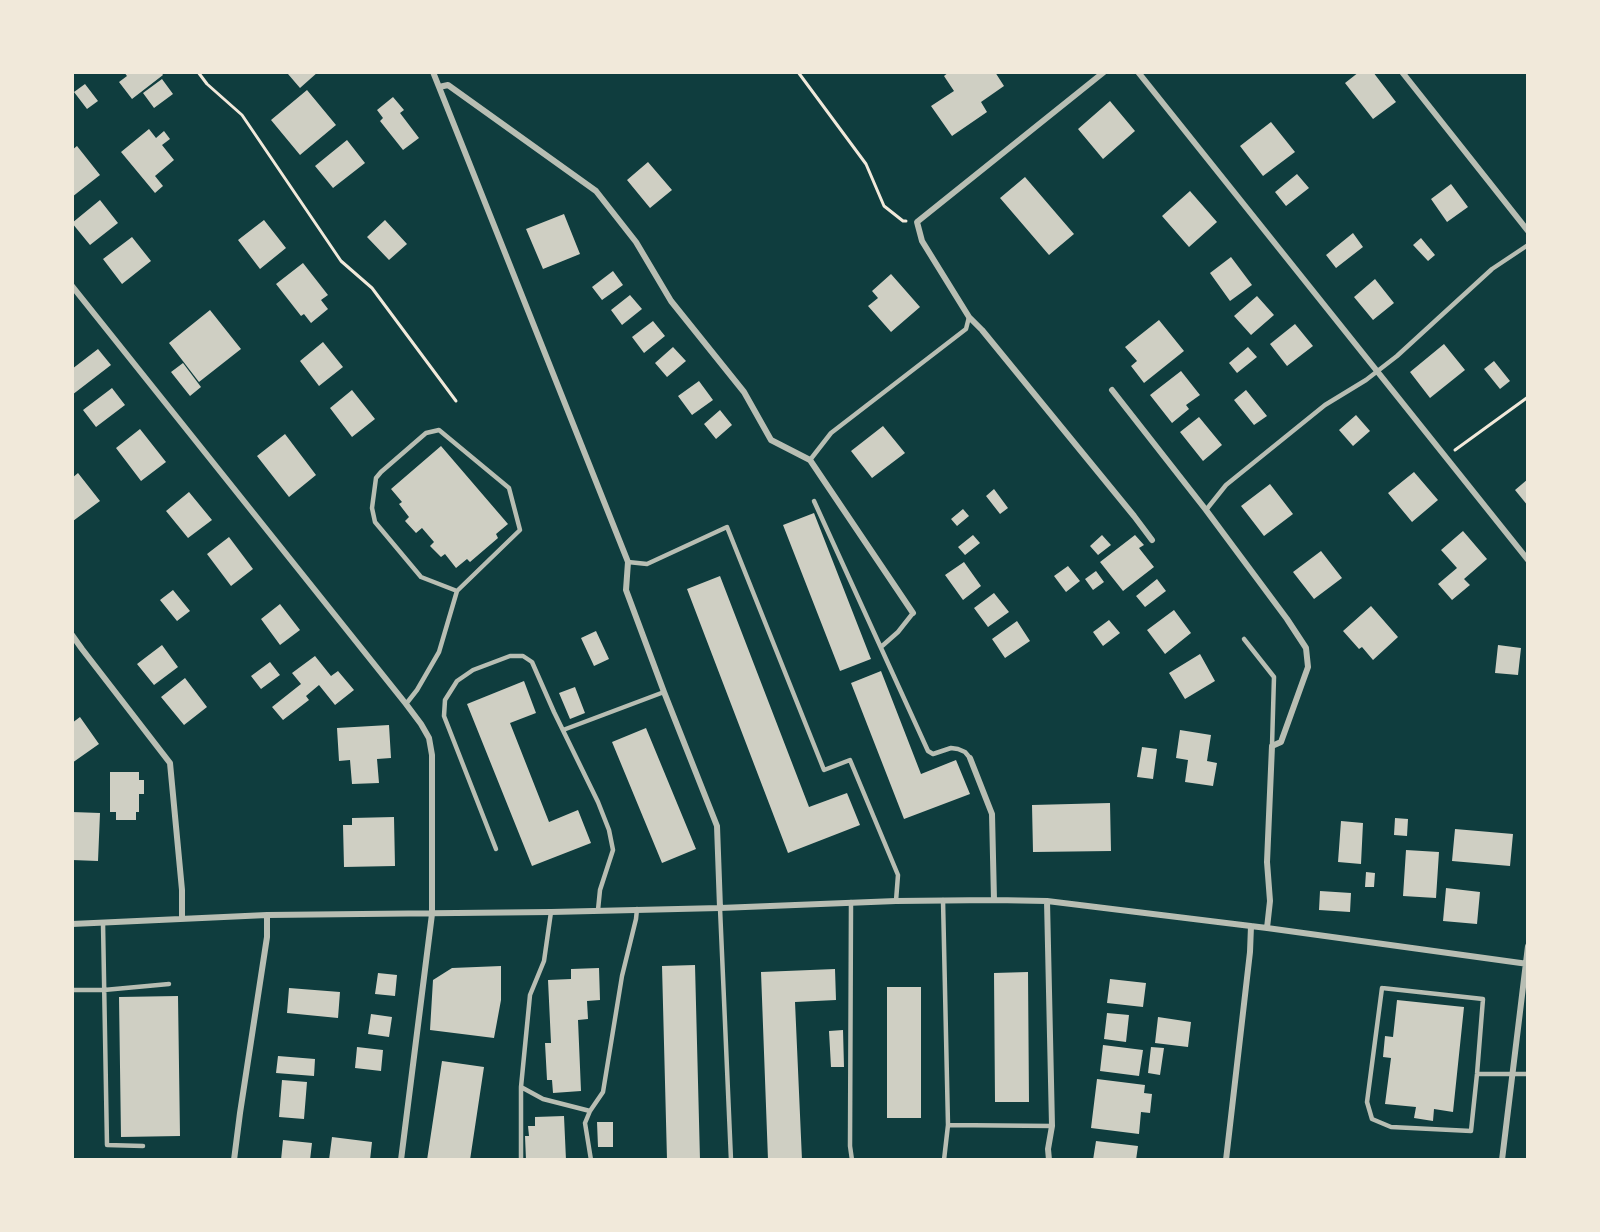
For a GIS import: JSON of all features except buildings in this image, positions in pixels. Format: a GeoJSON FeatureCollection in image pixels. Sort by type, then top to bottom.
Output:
{"type":"FeatureCollection","features":[{"type":"Feature","properties":{"kind":"street"},"geometry":{"type":"LineString","coordinates":[[433,72],[628,562],[626,590],[717,826],[720,908]]}},
{"type":"Feature","properties":{"kind":"street"},"geometry":{"type":"LineString","coordinates":[[1104,72],[917,222],[922,241],[969,317],[982,330],[1152,540]]}},
{"type":"Feature","properties":{"kind":"street"},"geometry":{"type":"LineString","coordinates":[[1138,72],[1528,560]]}},
{"type":"Feature","properties":{"kind":"street"},"geometry":{"type":"LineString","coordinates":[[1402,72],[1528,231]]}},
{"type":"Feature","properties":{"kind":"street"},"geometry":{"type":"LineString","coordinates":[[439,87],[448,85],[596,191],[636,242],[671,301],[744,392],[771,440],[810,460],[913,613]]}},
{"type":"Feature","properties":{"kind":"street"},"geometry":{"type":"LineString","coordinates":[[72,286],[406,704],[429,738],[432,755],[432,914],[401,1160]]}},
{"type":"Feature","properties":{"kind":"street"},"geometry":{"type":"LineString","coordinates":[[1112,390],[1206,510],[1306,648],[1308,667],[1281,742],[1272,746],[1267,862],[1270,901],[1267,928]]}},
{"type":"Feature","properties":{"kind":"street"},"geometry":{"type":"LineString","coordinates":[[72,634],[170,763],[182,890],[182,919]]}},
{"type":"Feature","properties":{"kind":"street"},"geometry":{"type":"LineString","coordinates":[[970,758],[992,814],[994,900]]}},
{"type":"Feature","properties":{"kind":"street"},"geometry":{"type":"LineString","coordinates":[[72,924],[267,915],[551,912],[942,899],[994,900],[1047,902],[1251,926],[1527,964]]}},
{"type":"Feature","properties":{"kind":"street"},"geometry":{"type":"LineString","coordinates":[[1047,902],[1052,1126],[1048,1149],[1049,1160]]}},
{"type":"Feature","properties":{"kind":"street"},"geometry":{"type":"LineString","coordinates":[[234,1160],[267,937],[267,915]]}},
{"type":"Feature","properties":{"kind":"street"},"geometry":{"type":"LineString","coordinates":[[1226,1160],[1251,926]]}},
{"type":"Feature","properties":{"kind":"street"},"geometry":{"type":"LineString","coordinates":[[1502,1160],[1528,946]]}},
{"type":"Feature","properties":{"kind":"lane"},"geometry":{"type":"LineString","coordinates":[[1206,510],[1226,485],[1325,405],[1366,380],[1397,356],[1492,269],[1528,245]]}},
{"type":"Feature","properties":{"kind":"lane"},"geometry":{"type":"LineString","coordinates":[[810,460],[831,433],[966,329],[969,317]]}},
{"type":"Feature","properties":{"kind":"lane"},"geometry":{"type":"LineString","coordinates":[[406,704],[417,690],[439,651],[457,591],[520,530],[509,488],[439,430],[426,433],[381,471],[376,478],[372,508],[375,522],[421,577],[457,591]]}},
{"type":"Feature","properties":{"kind":"lane"},"geometry":{"type":"LineString","coordinates":[[814,501],[928,751],[933,754],[951,748],[958,749],[970,758]]}},
{"type":"Feature","properties":{"kind":"lane"},"geometry":{"type":"LineString","coordinates":[[628,562],[647,564],[727,528],[824,770],[850,760],[897,875],[896,901]]}},
{"type":"Feature","properties":{"kind":"lane"},"geometry":{"type":"LineString","coordinates":[[881,647],[898,632],[913,613]]}},
{"type":"Feature","properties":{"kind":"lane"},"geometry":{"type":"LineString","coordinates":[[1244,639],[1274,677],[1272,746]]}},
{"type":"Feature","properties":{"kind":"lane"},"geometry":{"type":"LineString","coordinates":[[496,849],[444,716],[445,700],[457,681],[473,670],[510,656],[523,656],[532,662],[609,830],[613,850],[600,890],[598,910]]}},
{"type":"Feature","properties":{"kind":"lane"},"geometry":{"type":"LineString","coordinates":[[563,730],[664,692]]}},
{"type":"Feature","properties":{"kind":"lane"},"geometry":{"type":"LineString","coordinates":[[942,899],[948,1125],[944,1160]]}},
{"type":"Feature","properties":{"kind":"lane"},"geometry":{"type":"LineString","coordinates":[[851,902],[850,1146],[852,1160]]}},
{"type":"Feature","properties":{"kind":"lane"},"geometry":{"type":"LineString","coordinates":[[720,908],[731,1160]]}},
{"type":"Feature","properties":{"kind":"lane"},"geometry":{"type":"LineString","coordinates":[[591,1160],[585,1123],[603,1092],[622,976],[637,909]]}},
{"type":"Feature","properties":{"kind":"lane"},"geometry":{"type":"LineString","coordinates":[[521,1160],[521,1087],[530,995],[544,961],[551,912]]}},
{"type":"Feature","properties":{"kind":"lane"},"geometry":{"type":"LineString","coordinates":[[103,923],[107,1145],[143,1146]]}},
{"type":"Feature","properties":{"kind":"lane"},"geometry":{"type":"LineString","coordinates":[[72,990],[104,990],[169,984]]}},
{"type":"Feature","properties":{"kind":"lane"},"geometry":{"type":"LineString","coordinates":[[1382,988],[1483,999],[1477,1074],[1471,1131],[1391,1127],[1372,1119],[1368,1102],[1382,988]]}},
{"type":"Feature","properties":{"kind":"lane"},"geometry":{"type":"LineString","coordinates":[[1477,1074],[1528,1074]]}},
{"type":"Feature","properties":{"kind":"lane"},"geometry":{"type":"LineString","coordinates":[[521,1087],[543,1099],[590,1111]]}},
{"type":"Feature","properties":{"kind":"lane"},"geometry":{"type":"LineString","coordinates":[[948,1125],[1052,1126]]}},
{"type":"Feature","properties":{"kind":"path"},"geometry":{"type":"LineString","coordinates":[[198,72],[207,84],[242,114],[341,261],[372,288],[456,401]]}},
{"type":"Feature","properties":{"kind":"path"},"geometry":{"type":"LineString","coordinates":[[798,72],[866,164],[884,206],[903,221],[917,222]]}},
{"type":"Feature","properties":{"kind":"path"},"geometry":{"type":"LineString","coordinates":[[1446,456],[1528,397]]}}]}
